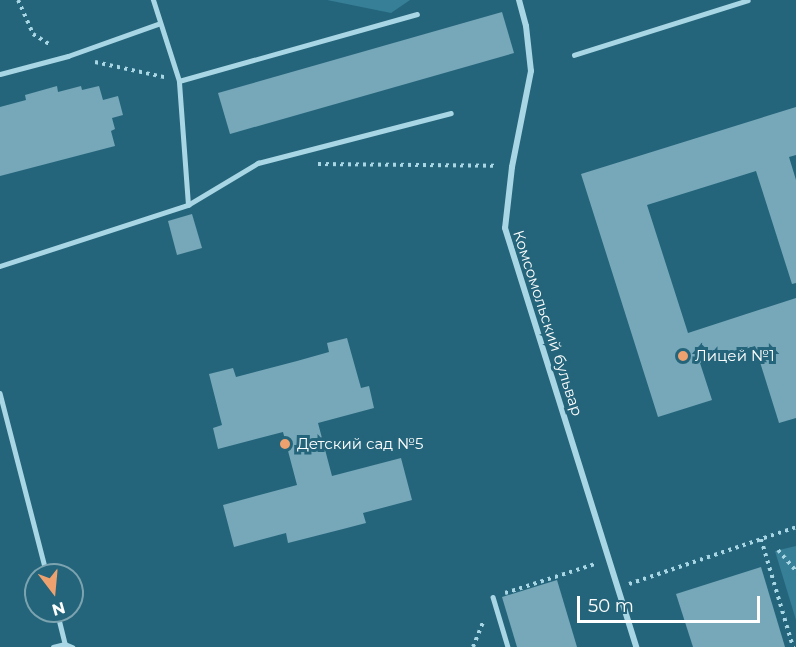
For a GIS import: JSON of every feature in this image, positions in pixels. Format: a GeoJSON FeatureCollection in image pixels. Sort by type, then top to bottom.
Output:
{"type":"FeatureCollection","features":[{"type":"Feature","properties":{"kind":"street","name":"Комсомольский бульвар"},"geometry":{"type":"LineString","coordinates":[[519,0],[526,26],[531,71],[512,167],[505,228],[636,647]]}},
{"type":"Feature","properties":{"kind":"lane"},"geometry":{"type":"LineString","coordinates":[[153,0],[158,24],[179,81],[188,205]]}},
{"type":"Feature","properties":{"kind":"lane"},"geometry":{"type":"LineString","coordinates":[[574,55],[748,0]]}},
{"type":"Feature","properties":{"kind":"lane"},"geometry":{"type":"LineString","coordinates":[[179,81],[417,14]]}},
{"type":"Feature","properties":{"kind":"lane"},"geometry":{"type":"LineString","coordinates":[[0,74],[68,56],[158,24]]}},
{"type":"Feature","properties":{"kind":"lane"},"geometry":{"type":"LineString","coordinates":[[0,266],[188,205],[258,163],[451,113]]}},
{"type":"Feature","properties":{"kind":"lane"},"geometry":{"type":"LineString","coordinates":[[0,393],[44,563]]}},
{"type":"Feature","properties":{"kind":"lane"},"geometry":{"type":"LineString","coordinates":[[493,597],[508,647]]}},
{"type":"Feature","properties":{"kind":"lane"},"geometry":{"type":"LineString","coordinates":[[60,623],[65,644]]}},
{"type":"Feature","properties":{"kind":"lane"},"geometry":{"type":"LineString","coordinates":[[53,647],[65,644],[72,647]]}},
{"type":"Feature","properties":{"kind":"path"},"geometry":{"type":"LineString","coordinates":[[315,164],[512,167]]}},
{"type":"Feature","properties":{"kind":"path"},"geometry":{"type":"LineString","coordinates":[[617,588],[796,527]]}},
{"type":"Feature","properties":{"kind":"path"},"geometry":{"type":"LineString","coordinates":[[760,539],[793,647]]}},
{"type":"Feature","properties":{"kind":"path"},"geometry":{"type":"LineString","coordinates":[[778,550],[796,571]]}},
{"type":"Feature","properties":{"kind":"path"},"geometry":{"type":"LineString","coordinates":[[473,647],[493,597],[610,560]]}},
{"type":"Feature","properties":{"kind":"path"},"geometry":{"type":"LineString","coordinates":[[788,631],[796,628]]}},
{"type":"Feature","properties":{"kind":"shaded area"},"geometry":{"type":"Polygon","coordinates":[[[327,0],[410,0],[391,13],[327,0]]]}},
{"type":"Feature","properties":{"kind":"shaded area"},"geometry":{"type":"Polygon","coordinates":[[[796,546],[796,620],[775,551],[796,546]]]}},
{"type":"Feature","properties":{"kind":"building"},"geometry":{"type":"Polygon","coordinates":[[[502,12],[514,53],[230,134],[218,93],[502,12]]]}},
{"type":"Feature","properties":{"kind":"building"},"geometry":{"type":"Polygon","coordinates":[[[57,86],[58,92],[81,86],[82,90],[99,86],[103,100],[118,96],[123,115],[112,118],[115,129],[111,131],[115,146],[0,176],[0,107],[26,100],[25,95],[57,86]]]}},
{"type":"Feature","properties":{"kind":"building"},"geometry":{"type":"Polygon","coordinates":[[[796,107],[796,155],[789,157],[796,180],[796,283],[792,284],[756,171],[647,205],[688,333],[796,298],[796,418],[779,423],[755,346],[700,363],[712,400],[658,417],[581,174],[796,107]]]}},
{"type":"Feature","properties":{"kind":"building"},"geometry":{"type":"Polygon","coordinates":[[[192,214],[202,248],[177,255],[168,221],[192,214]]]}},
{"type":"Feature","properties":{"kind":"building"},"geometry":{"type":"Polygon","coordinates":[[[347,338],[361,388],[369,386],[374,408],[318,423],[332,476],[401,458],[412,500],[363,513],[366,523],[288,543],[286,533],[234,547],[223,505],[297,485],[283,432],[218,449],[213,428],[222,425],[209,374],[233,368],[236,377],[329,352],[327,343],[347,338]]]}},
{"type":"Feature","properties":{"kind":"building"},"geometry":{"type":"Polygon","coordinates":[[[761,567],[785,647],[693,647],[676,594],[761,567]]]}},
{"type":"Feature","properties":{"kind":"building"},"geometry":{"type":"Polygon","coordinates":[[[557,580],[577,647],[517,647],[502,597],[557,580]]]}},
{"type":"Feature","properties":{"kind":"place","name":"Лицей №1"},"geometry":{"type":"Point","coordinates":[683,356]}},
{"type":"Feature","properties":{"kind":"place","name":"Детский сад №5"},"geometry":{"type":"Point","coordinates":[285,444]}}]}
